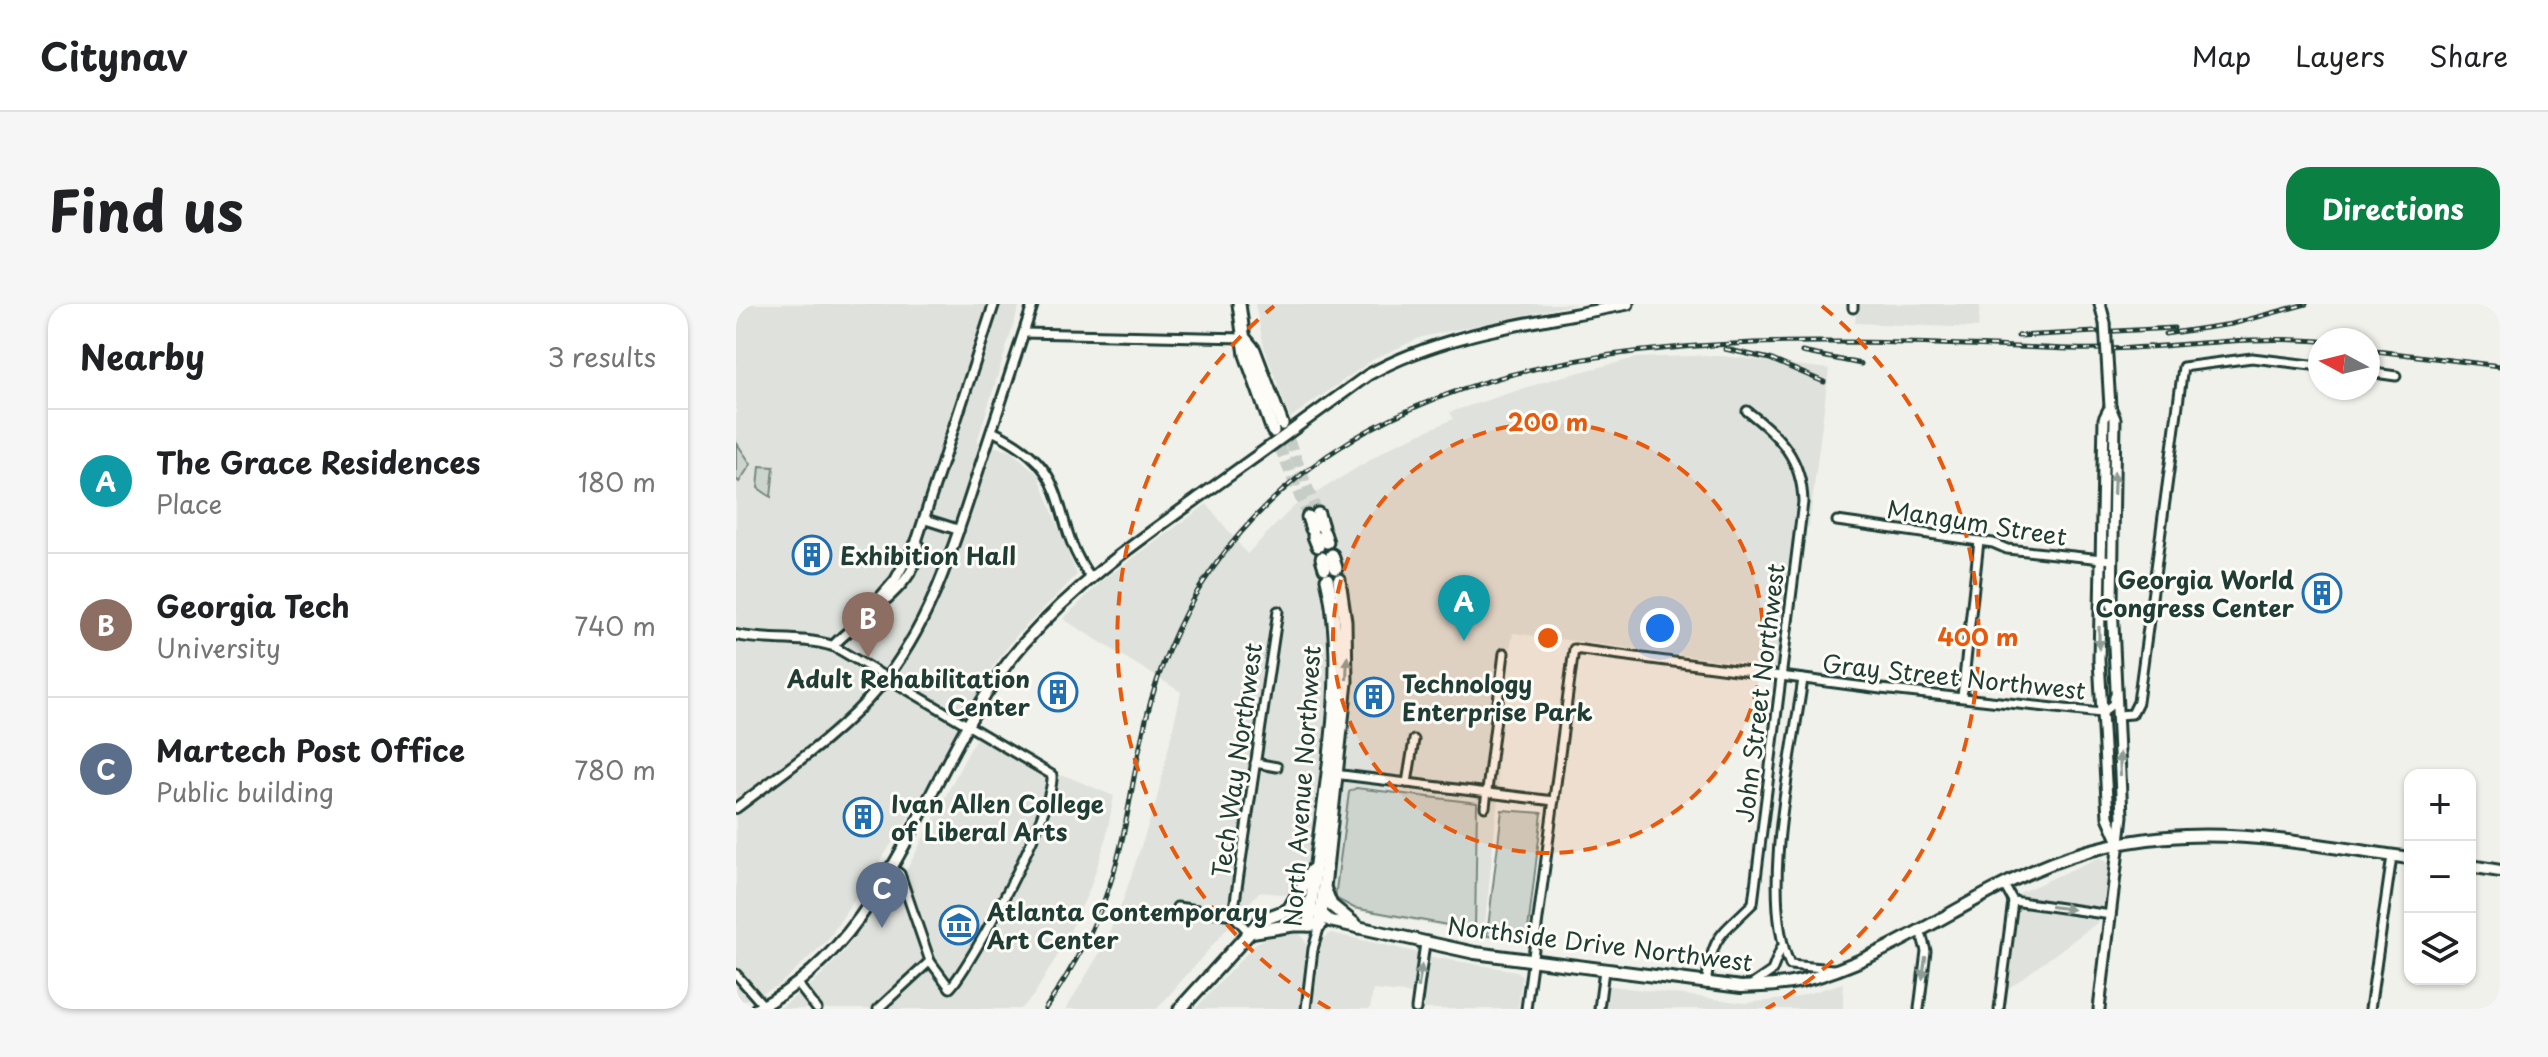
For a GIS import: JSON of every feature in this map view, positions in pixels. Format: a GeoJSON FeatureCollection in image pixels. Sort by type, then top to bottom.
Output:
{"type":"FeatureCollection","features":[{"type":"Feature","properties":{"kind":"highway"},"geometry":{"type":"LineString","coordinates":[[1239,304],[1253,378],[1283,428]]}},
{"type":"Feature","properties":{"kind":"highway"},"geometry":{"type":"LineString","coordinates":[[1313,515],[1320,535]]}},
{"type":"Feature","properties":{"kind":"highway","name":"North Avenue Northwest"},"geometry":{"type":"LineString","coordinates":[[1318,919],[1317,856],[1348,661],[1330,568]]}},
{"type":"Feature","properties":{"kind":"highway","name":"North Avenue Northwest"},"geometry":{"type":"LineString","coordinates":[[1318,919],[1324,887],[1331,773]]}},
{"type":"Feature","properties":{"kind":"highway"},"geometry":{"type":"LineString","coordinates":[[1288,911],[1304,888],[1317,856]]}},
{"type":"Feature","properties":{"kind":"highway"},"geometry":{"type":"LineString","coordinates":[[1324,887],[1331,905],[1358,927]]}},
{"type":"Feature","properties":{"kind":"highway","name":"Northside Drive Northwest"},"geometry":{"type":"LineString","coordinates":[[1180,1009],[1261,920],[1288,911],[1318,919]]}},
{"type":"Feature","properties":{"kind":"highway","name":"Northside Drive Northwest"},"geometry":{"type":"LineString","coordinates":[[1249,932],[1318,919]]}},
{"type":"Feature","properties":{"kind":"main road"},"geometry":{"type":"LineString","coordinates":[[760,1007],[797,983],[837,945],[914,832],[969,725],[1015,653],[1090,577],[1283,428],[1368,375],[1420,350],[1628,304]]}},
{"type":"Feature","properties":{"kind":"main road"},"geometry":{"type":"LineString","coordinates":[[2099,1009],[2122,816],[2112,560],[2115,419],[2110,407],[2105,323],[2100,304]]}},
{"type":"Feature","properties":{"kind":"main road"},"geometry":{"type":"LineString","coordinates":[[2110,407],[2104,419],[2100,560],[2101,713],[2108,817],[2120,842]]}},
{"type":"Feature","properties":{"kind":"main road","name":"Northside Drive Northwest"},"geometry":{"type":"LineString","coordinates":[[1318,919],[1425,943],[1532,961],[1749,987],[1800,981],[1835,969],[2054,862],[2137,837],[2198,833],[2232,835],[2404,857]]}},
{"type":"Feature","properties":{"kind":"main road"},"geometry":{"type":"LineString","coordinates":[[2476,867],[2500,871]]}},
{"type":"Feature","properties":{"kind":"street"},"geometry":{"type":"LineString","coordinates":[[833,646],[895,580],[917,540],[994,304]]}},
{"type":"Feature","properties":{"kind":"street"},"geometry":{"type":"LineString","coordinates":[[736,808],[829,737],[887,677],[930,605],[959,530],[1033,304]]}},
{"type":"Feature","properties":{"kind":"street"},"geometry":{"type":"LineString","coordinates":[[1024,333],[1244,338]]}},
{"type":"Feature","properties":{"kind":"street"},"geometry":{"type":"LineString","coordinates":[[2118,715],[2132,714],[2138,702],[2183,367],[2252,358],[2308,365]]}},
{"type":"Feature","properties":{"kind":"street"},"geometry":{"type":"LineString","coordinates":[[2380,374],[2396,376]]}},
{"type":"Feature","properties":{"kind":"street","name":"John Street Northwest"},"geometry":{"type":"LineString","coordinates":[[1706,984],[1713,945],[1734,919],[1753,903],[1783,676],[1803,484],[1799,468],[1783,442],[1747,411]]}},
{"type":"Feature","properties":{"kind":"street"},"geometry":{"type":"LineString","coordinates":[[992,431],[1024,447],[1047,472],[1090,577]]}},
{"type":"Feature","properties":{"kind":"street"},"geometry":{"type":"LineString","coordinates":[[924,519],[959,530]]}},
{"type":"Feature","properties":{"kind":"street","name":"Mangum Street"},"geometry":{"type":"LineString","coordinates":[[1837,521],[1979,541],[2007,549],[2112,560]]}},
{"type":"Feature","properties":{"kind":"street"},"geometry":{"type":"LineString","coordinates":[[1962,697],[1979,541]]}},
{"type":"Feature","properties":{"kind":"street","name":"Tech Way Northwest"},"geometry":{"type":"LineString","coordinates":[[1233,915],[1278,611]]}},
{"type":"Feature","properties":{"kind":"street"},"geometry":{"type":"LineString","coordinates":[[736,635],[765,641],[808,639],[833,646],[1048,769],[1053,781],[1019,869],[950,988],[930,961],[900,874],[890,866]]}},
{"type":"Feature","properties":{"kind":"street","name":"Gray Street Northwest"},"geometry":{"type":"LineString","coordinates":[[1554,801],[1574,649],[2101,713]]}},
{"type":"Feature","properties":{"kind":"street"},"geometry":{"type":"LineString","coordinates":[[1485,807],[1504,653]]}},
{"type":"Feature","properties":{"kind":"street","name":"Gray Street Northwest"},"geometry":{"type":"LineString","coordinates":[[1782,946],[1775,893],[1803,679]]}},
{"type":"Feature","properties":{"kind":"street"},"geometry":{"type":"LineString","coordinates":[[2101,713],[2113,704],[2116,687]]}},
{"type":"Feature","properties":{"kind":"street"},"geometry":{"type":"LineString","coordinates":[[1407,783],[1414,740]]}},
{"type":"Feature","properties":{"kind":"street"},"geometry":{"type":"LineString","coordinates":[[1255,763],[1277,767]]}},
{"type":"Feature","properties":{"kind":"street"},"geometry":{"type":"LineString","coordinates":[[1331,773],[1554,801],[1526,1009]]}},
{"type":"Feature","properties":{"kind":"street"},"geometry":{"type":"LineString","coordinates":[[2370,1009],[2392,856]]}},
{"type":"Feature","properties":{"kind":"street"},"geometry":{"type":"LineString","coordinates":[[1999,1009],[2013,901],[2004,885]]}},
{"type":"Feature","properties":{"kind":"street"},"geometry":{"type":"LineString","coordinates":[[2013,901],[2111,915]]}},
{"type":"Feature","properties":{"kind":"street"},"geometry":{"type":"LineString","coordinates":[[1177,907],[1233,915],[1249,932]]}},
{"type":"Feature","properties":{"kind":"street","name":"North Avenue Northwest"},"geometry":{"type":"LineString","coordinates":[[1306,1009],[1318,919]]}},
{"type":"Feature","properties":{"kind":"street"},"geometry":{"type":"LineString","coordinates":[[1919,1009],[1926,951],[1920,929]]}},
{"type":"Feature","properties":{"kind":"street"},"geometry":{"type":"LineString","coordinates":[[1416,1009],[1425,943]]}},
{"type":"Feature","properties":{"kind":"street"},"geometry":{"type":"LineString","coordinates":[[1782,946],[1790,965],[1835,969]]}},
{"type":"Feature","properties":{"kind":"street"},"geometry":{"type":"LineString","coordinates":[[1749,987],[1772,971],[1782,946]]}},
{"type":"Feature","properties":{"kind":"street"},"geometry":{"type":"LineString","coordinates":[[878,1009],[930,961]]}},
{"type":"Feature","properties":{"kind":"street"},"geometry":{"type":"LineString","coordinates":[[1599,1009],[1604,970]]}},
{"type":"Feature","properties":{"kind":"street"},"geometry":{"type":"LineString","coordinates":[[736,974],[760,1007]]}},
{"type":"Feature","properties":{"kind":"street"},"geometry":{"type":"LineString","coordinates":[[797,983],[817,1009]]}},
{"type":"Feature","properties":{"kind":"shaded area"},"geometry":{"type":"Polygon","coordinates":[[[736,304],[1020,304],[977,442],[1011,451],[1038,474],[1077,575],[1016,636],[992,668],[914,810],[827,941],[778,986],[736,1004],[736,304]]]}},
{"type":"Feature","properties":{"kind":"shaded area"},"geometry":{"type":"Polygon","coordinates":[[[1255,304],[1575,304],[1422,337],[1374,359],[1290,418],[1264,347],[1255,304]]]}},
{"type":"Feature","properties":{"kind":"shaded area"},"geometry":{"type":"Polygon","coordinates":[[[1857,304],[1980,304],[1978,328],[1855,323],[1857,304]]]}},
{"type":"Feature","properties":{"kind":"shaded area"},"geometry":{"type":"Polygon","coordinates":[[[1715,355],[1829,369],[1809,527],[1798,525],[1780,668],[1513,633],[1494,739],[1499,788],[1484,934],[1354,910],[1333,899],[1259,892],[1157,1009],[1066,1009],[1102,949],[1123,900],[1157,798],[1181,692],[1063,619],[1103,580],[1207,504],[1247,554],[1293,507],[1394,445],[1453,419],[1450,412],[1556,378],[1636,358],[1715,355]]]}},
{"type":"Feature","properties":{"kind":"shaded area"},"geometry":{"type":"Polygon","coordinates":[[[736,442],[751,464],[739,482],[736,479],[736,442]]]}},
{"type":"Feature","properties":{"kind":"shaded area"},"geometry":{"type":"Polygon","coordinates":[[[760,466],[774,467],[771,497],[758,488],[760,466]]]}},
{"type":"Feature","properties":{"kind":"shaded area"},"geometry":{"type":"Polygon","coordinates":[[[977,736],[1048,775],[1066,776],[1114,796],[1105,843],[1089,891],[1062,948],[1034,995],[1021,1009],[779,1009],[819,978],[846,949],[893,880],[907,869],[977,736]]]}},
{"type":"Feature","properties":{"kind":"shaded area"},"geometry":{"type":"Polygon","coordinates":[[[1356,788],[1477,803],[1475,930],[1354,908],[1335,898],[1349,792],[1356,788]]]}},
{"type":"Feature","properties":{"kind":"shaded area"},"geometry":{"type":"Polygon","coordinates":[[[1502,810],[1542,813],[1527,938],[1487,936],[1502,810]]]}},
{"type":"Feature","properties":{"kind":"shaded area"},"geometry":{"type":"Polygon","coordinates":[[[2098,858],[2109,863],[2101,920],[2005,991],[2019,893],[2098,858]]]}},
{"type":"Feature","properties":{"kind":"shaded area"},"geometry":{"type":"Polygon","coordinates":[[[1288,929],[1297,930],[1307,944],[1299,1009],[1195,1009],[1256,943],[1288,929]]]}},
{"type":"Feature","properties":{"kind":"shaded area"},"geometry":{"type":"Polygon","coordinates":[[[1331,933],[1420,953],[1414,994],[1373,990],[1370,1009],[1312,1009],[1321,940],[1331,933]]]}},
{"type":"Feature","properties":{"kind":"shaded area"},"geometry":{"type":"Polygon","coordinates":[[[1426,956],[1517,971],[1522,977],[1518,1009],[1419,1009],[1426,956]]]}},
{"type":"Feature","properties":{"kind":"shaded area"},"geometry":{"type":"Polygon","coordinates":[[[1843,983],[1843,1009],[1602,1009],[1605,985],[1746,1003],[1793,998],[1843,983]]]}},
{"type":"Feature","properties":{"kind":"tunnel"},"geometry":{"type":"LineString","coordinates":[[1283,425],[1318,514]]}},
{"type":"Feature","properties":{"kind":"tunnel"},"geometry":{"type":"LineString","coordinates":[[1273,431],[1308,517]]}},
{"type":"Feature","properties":{"kind":"railway"},"geometry":{"type":"LineString","coordinates":[[2165,334],[2232,324],[2306,304]]}},
{"type":"Feature","properties":{"kind":"railway"},"geometry":{"type":"LineString","coordinates":[[2018,336],[2174,328]]}},
{"type":"Feature","properties":{"kind":"railway"},"geometry":{"type":"LineString","coordinates":[[1045,1009],[1082,949],[1104,901],[1116,866],[1151,701],[1185,613],[1194,597],[1270,502],[1363,433],[1469,387],[1584,359],[1706,345],[1829,342],[2101,349],[2308,340]]}},
{"type":"Feature","properties":{"kind":"railway"},"geometry":{"type":"LineString","coordinates":[[1725,349],[1770,359],[1824,382]]}},
{"type":"Feature","properties":{"kind":"railway"},"geometry":{"type":"LineString","coordinates":[[2380,351],[2500,366]]}},
{"type":"Feature","properties":{"kind":"railway"},"geometry":{"type":"LineString","coordinates":[[1802,352],[1861,364]]}},
{"type":"Feature","properties":{"kind":"place","name":"Exhibition Hall"},"geometry":{"type":"Point","coordinates":[812,555]}},
{"type":"Feature","properties":{"kind":"place","name":"Georgia World Congress Center"},"geometry":{"type":"Point","coordinates":[2322,593]}},
{"type":"Feature","properties":{"kind":"place","name":"The Grace Residences"},"geometry":{"type":"Point","coordinates":[1464,641]}},
{"type":"Feature","properties":{"kind":"place","name":"Georgia Tech"},"geometry":{"type":"Point","coordinates":[868,658]}},
{"type":"Feature","properties":{"kind":"place","name":"Adult Rehabilitation Center"},"geometry":{"type":"Point","coordinates":[1058,692]}},
{"type":"Feature","properties":{"kind":"place","name":"Technology Enterprise Park"},"geometry":{"type":"Point","coordinates":[1374,697]}},
{"type":"Feature","properties":{"kind":"place","name":"Ivan Allen College of Liberal Arts"},"geometry":{"type":"Point","coordinates":[863,817]}},
{"type":"Feature","properties":{"kind":"place","name":"Atlanta Contemporary Art Center"},"geometry":{"type":"Point","coordinates":[959,925]}},
{"type":"Feature","properties":{"kind":"place","name":"Martech Post Office"},"geometry":{"type":"Point","coordinates":[882,928]}}]}
